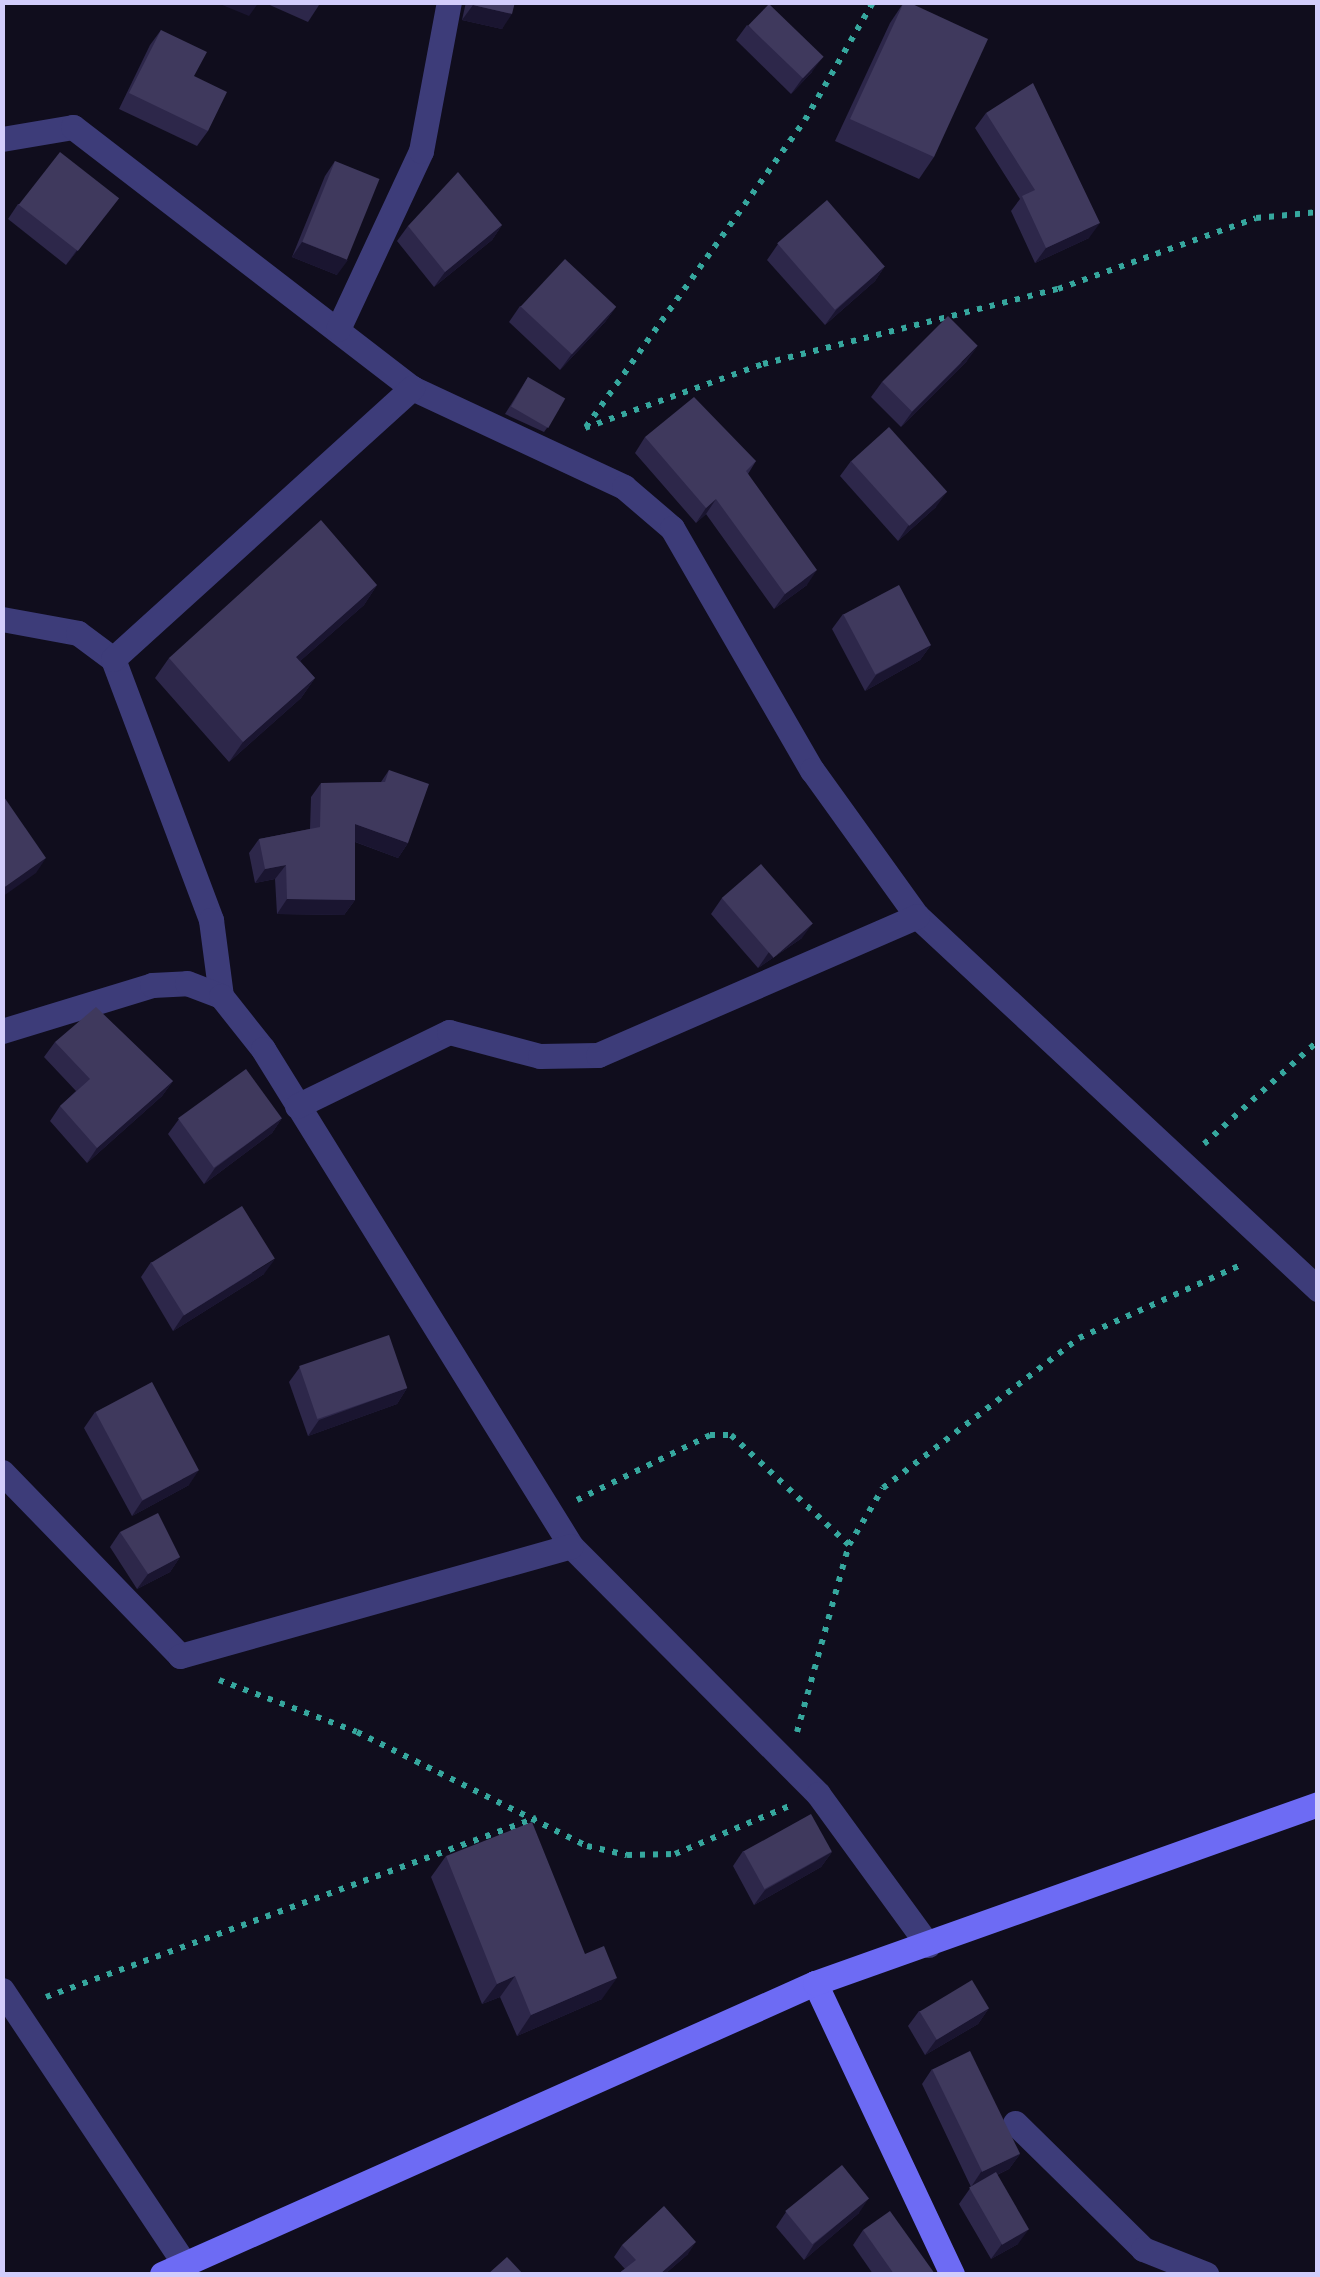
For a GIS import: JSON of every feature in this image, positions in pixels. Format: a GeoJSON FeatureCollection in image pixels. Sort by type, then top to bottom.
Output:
{"type":"FeatureCollection","features":[{"type":"Feature","properties":{"kind":"street"},"geometry":{"type":"LineString","coordinates":[[338,328],[421,151],[449,2]]}},
{"type":"Feature","properties":{"kind":"street"},"geometry":{"type":"LineString","coordinates":[[2,139],[74,127],[412,388],[624,487],[672,528],[812,770],[918,916],[1187,1160],[1318,1289]]}},
{"type":"Feature","properties":{"kind":"street"},"geometry":{"type":"LineString","coordinates":[[113,659],[412,388]]}},
{"type":"Feature","properties":{"kind":"street"},"geometry":{"type":"LineString","coordinates":[[2,619],[78,633],[113,659],[211,920],[221,996],[297,1106],[548,1513],[571,1546],[818,1794],[928,1946]]}},
{"type":"Feature","properties":{"kind":"street"},"geometry":{"type":"LineString","coordinates":[[297,1106],[449,1032],[540,1056],[598,1055],[918,916]]}},
{"type":"Feature","properties":{"kind":"street"},"geometry":{"type":"LineString","coordinates":[[2,1031],[152,985],[187,983],[221,996]]}},
{"type":"Feature","properties":{"kind":"street"},"geometry":{"type":"LineString","coordinates":[[2,1472],[180,1656],[571,1546]]}},
{"type":"Feature","properties":{"kind":"street"},"geometry":{"type":"LineString","coordinates":[[6,2000],[173,2269],[816,1983],[1318,1804]]}},
{"type":"Feature","properties":{"kind":"street"},"geometry":{"type":"LineString","coordinates":[[816,1983],[952,2274]]}},
{"type":"Feature","properties":{"kind":"street"},"geometry":{"type":"LineString","coordinates":[[1015,2123],[1144,2249],[1206,2274]]}},
{"type":"Feature","properties":{"kind":"path"},"geometry":{"type":"LineString","coordinates":[[562,460],[805,120],[872,2]]}},
{"type":"Feature","properties":{"kind":"path"},"geometry":{"type":"LineString","coordinates":[[585,428],[763,364],[1058,289],[1256,218],[1318,212]]}},
{"type":"Feature","properties":{"kind":"path"},"geometry":{"type":"LineString","coordinates":[[1187,1160],[1318,1041]]}},
{"type":"Feature","properties":{"kind":"path"},"geometry":{"type":"LineString","coordinates":[[788,1762],[849,1545],[883,1488],[1079,1338],[1278,1251]]}},
{"type":"Feature","properties":{"kind":"path"},"geometry":{"type":"LineString","coordinates":[[548,1513],[710,1434],[731,1435],[849,1545]]}},
{"type":"Feature","properties":{"kind":"path"},"geometry":{"type":"LineString","coordinates":[[180,1656],[289,1714],[358,1732],[537,1817],[587,1846],[675,1854],[818,1794]]}},
{"type":"Feature","properties":{"kind":"path"},"geometry":{"type":"LineString","coordinates":[[6,2000],[537,1817]]}},
{"type":"Feature","properties":{"kind":"building"},"geometry":{"type":"Polygon","coordinates":[[[473,2],[515,2],[512,14],[473,2]]]}},
{"type":"Feature","properties":{"kind":"building"},"geometry":{"type":"Polygon","coordinates":[[[904,2],[988,39],[934,157],[850,119],[904,2]]]}},
{"type":"Feature","properties":{"kind":"building"},"geometry":{"type":"Polygon","coordinates":[[[769,4],[824,57],[803,78],[748,26],[769,4]]]}},
{"type":"Feature","properties":{"kind":"building"},"geometry":{"type":"Polygon","coordinates":[[[161,30],[207,52],[194,76],[227,92],[208,131],[129,93],[161,30]]]}},
{"type":"Feature","properties":{"kind":"building"},"geometry":{"type":"Polygon","coordinates":[[[1033,83],[1100,223],[1046,248],[1022,196],[1035,190],[986,113],[1033,83]]]}},
{"type":"Feature","properties":{"kind":"building"},"geometry":{"type":"Polygon","coordinates":[[[60,152],[119,198],[78,251],[19,205],[60,152]]]}},
{"type":"Feature","properties":{"kind":"building"},"geometry":{"type":"Polygon","coordinates":[[[335,161],[380,179],[347,260],[302,242],[335,161]]]}},
{"type":"Feature","properties":{"kind":"building"},"geometry":{"type":"Polygon","coordinates":[[[458,172],[502,225],[445,272],[408,226],[458,172]]]}},
{"type":"Feature","properties":{"kind":"building"},"geometry":{"type":"Polygon","coordinates":[[[827,200],[885,266],[835,310],[777,243],[827,200]]]}},
{"type":"Feature","properties":{"kind":"building"},"geometry":{"type":"Polygon","coordinates":[[[565,259],[616,307],[572,354],[521,307],[565,259]]]}},
{"type":"Feature","properties":{"kind":"building"},"geometry":{"type":"Polygon","coordinates":[[[948,316],[978,346],[912,411],[882,382],[948,316]]]}},
{"type":"Feature","properties":{"kind":"building"},"geometry":{"type":"Polygon","coordinates":[[[528,377],[565,399],[548,428],[511,406],[528,377]]]}},
{"type":"Feature","properties":{"kind":"building"},"geometry":{"type":"Polygon","coordinates":[[[694,397],[756,461],[746,471],[817,570],[785,594],[716,499],[706,508],[645,437],[694,397]]]}},
{"type":"Feature","properties":{"kind":"building"},"geometry":{"type":"Polygon","coordinates":[[[889,427],[947,492],[909,526],[851,461],[889,427]]]}},
{"type":"Feature","properties":{"kind":"building"},"geometry":{"type":"Polygon","coordinates":[[[321,520],[377,585],[296,657],[315,678],[243,742],[169,658],[321,520]]]}},
{"type":"Feature","properties":{"kind":"building"},"geometry":{"type":"Polygon","coordinates":[[[899,585],[931,645],[875,675],[843,615],[899,585]]]}},
{"type":"Feature","properties":{"kind":"building"},"geometry":{"type":"Polygon","coordinates":[[[389,770],[429,784],[408,843],[355,824],[355,900],[287,899],[286,865],[265,869],[259,839],[320,827],[321,783],[385,782],[389,770]]]}},
{"type":"Feature","properties":{"kind":"building"},"geometry":{"type":"Polygon","coordinates":[[[2,797],[46,858],[2,889],[2,797]]]}},
{"type":"Feature","properties":{"kind":"building"},"geometry":{"type":"Polygon","coordinates":[[[761,864],[813,924],[774,958],[722,898],[761,864]]]}},
{"type":"Feature","properties":{"kind":"building"},"geometry":{"type":"Polygon","coordinates":[[[96,1007],[173,1081],[97,1148],[60,1106],[90,1079],[55,1042],[96,1007]]]}},
{"type":"Feature","properties":{"kind":"building"},"geometry":{"type":"Polygon","coordinates":[[[246,1069],[282,1118],[214,1168],[178,1118],[246,1069]]]}},
{"type":"Feature","properties":{"kind":"building"},"geometry":{"type":"Polygon","coordinates":[[[242,1206],[275,1259],[184,1315],[151,1263],[242,1206]]]}},
{"type":"Feature","properties":{"kind":"building"},"geometry":{"type":"Polygon","coordinates":[[[389,1335],[407,1388],[317,1419],[299,1366],[389,1335]]]}},
{"type":"Feature","properties":{"kind":"building"},"geometry":{"type":"Polygon","coordinates":[[[152,1382],[199,1470],[142,1500],[95,1412],[152,1382]]]}},
{"type":"Feature","properties":{"kind":"building"},"geometry":{"type":"Polygon","coordinates":[[[158,1513],[180,1557],[148,1574],[120,1532],[158,1513]]]}},
{"type":"Feature","properties":{"kind":"building"},"geometry":{"type":"Polygon","coordinates":[[[811,1814],[832,1852],[765,1889],[744,1851],[811,1814]]]}},
{"type":"Feature","properties":{"kind":"building"},"geometry":{"type":"Polygon","coordinates":[[[532,1822],[585,1954],[604,1946],[617,1978],[531,2015],[515,1976],[497,1984],[446,1856],[532,1822]]]}},
{"type":"Feature","properties":{"kind":"building"},"geometry":{"type":"Polygon","coordinates":[[[972,1980],[989,2008],[937,2040],[920,2011],[972,1980]]]}},
{"type":"Feature","properties":{"kind":"building"},"geometry":{"type":"Polygon","coordinates":[[[970,2051],[1020,2153],[982,2172],[932,2069],[970,2051]]]}},
{"type":"Feature","properties":{"kind":"building"},"geometry":{"type":"Polygon","coordinates":[[[842,2165],[869,2198],[812,2244],[785,2211],[842,2165]]]}},
{"type":"Feature","properties":{"kind":"building"},"geometry":{"type":"Polygon","coordinates":[[[996,2172],[1029,2229],[1002,2245],[969,2188],[996,2172]]]}},
{"type":"Feature","properties":{"kind":"building"},"geometry":{"type":"Polygon","coordinates":[[[664,2206],[696,2242],[660,2274],[618,2274],[636,2260],[622,2245],[664,2206]]]}},
{"type":"Feature","properties":{"kind":"building"},"geometry":{"type":"Polygon","coordinates":[[[890,2211],[935,2274],[894,2274],[863,2230],[890,2211]]]}},
{"type":"Feature","properties":{"kind":"building"},"geometry":{"type":"Polygon","coordinates":[[[507,2257],[523,2274],[488,2274],[507,2257]]]}}]}
